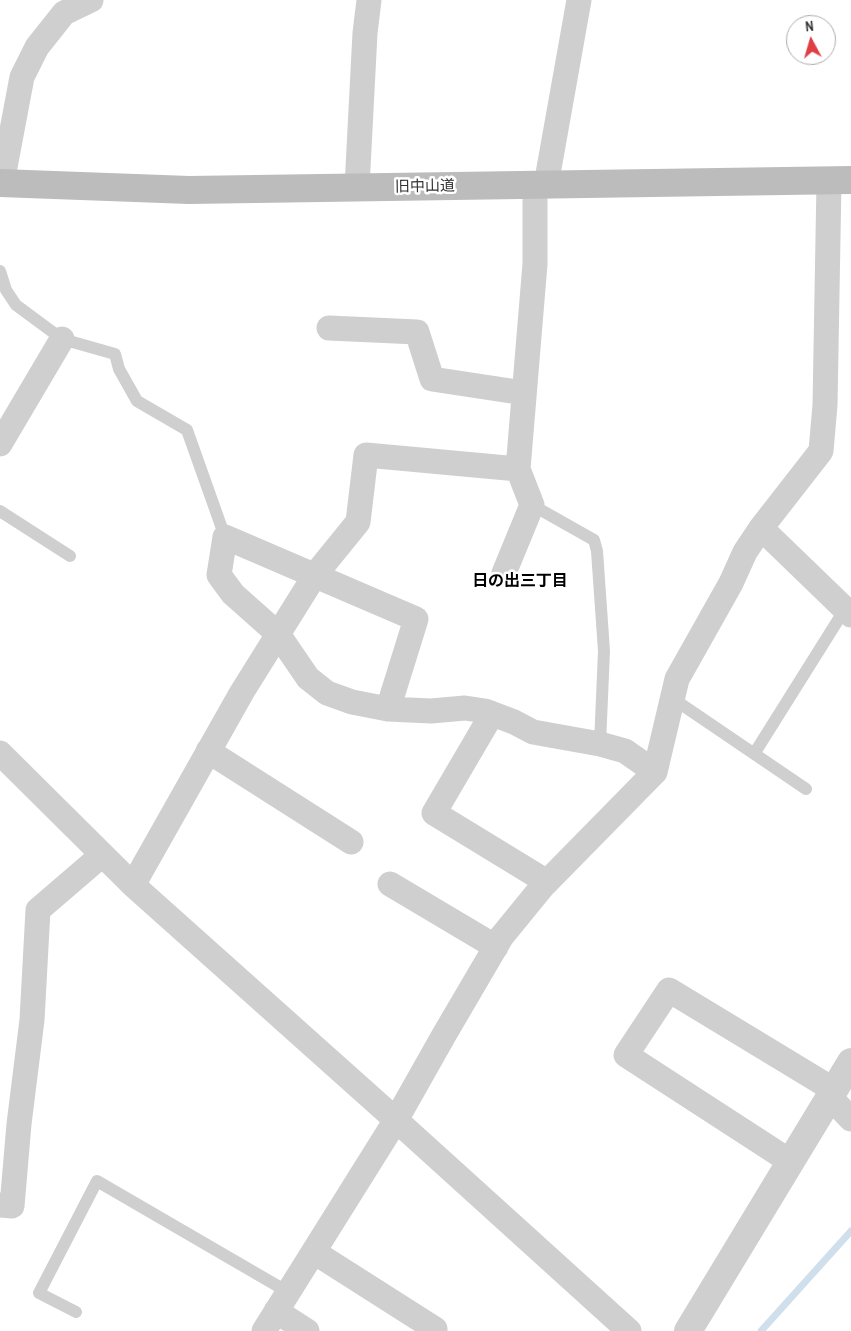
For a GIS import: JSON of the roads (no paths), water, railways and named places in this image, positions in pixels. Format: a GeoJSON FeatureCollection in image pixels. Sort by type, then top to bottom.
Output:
{"type":"FeatureCollection","features":[{"type":"Feature","properties":{"kind":"main road","name":"旧中山道"},"geometry":{"type":"LineString","coordinates":[[1,183],[190,190],[840,181]]}},
{"type":"Feature","properties":{"kind":"street"},"geometry":{"type":"LineString","coordinates":[[1,183],[22,77],[37,47],[64,13],[91,0]]}},
{"type":"Feature","properties":{"kind":"street"},"geometry":{"type":"LineString","coordinates":[[357,188],[365,33],[369,0]]}},
{"type":"Feature","properties":{"kind":"street"},"geometry":{"type":"LineString","coordinates":[[504,573],[532,505],[518,469],[540,185],[579,0]]}},
{"type":"Feature","properties":{"kind":"street"},"geometry":{"type":"LineString","coordinates":[[307,1331],[276,1311],[396,1120],[502,936],[547,882],[655,772],[677,679],[731,583],[745,552],[761,528],[821,451],[840,181]]}},
{"type":"Feature","properties":{"kind":"street"},"geometry":{"type":"LineString","coordinates":[[329,328],[417,332],[432,379],[524,392]]}},
{"type":"Feature","properties":{"kind":"street"},"geometry":{"type":"LineString","coordinates":[[0,444],[62,338]]}},
{"type":"Feature","properties":{"kind":"street"},"geometry":{"type":"LineString","coordinates":[[133,885],[242,692],[314,575],[358,522],[366,455],[518,469]]}},
{"type":"Feature","properties":{"kind":"street"},"geometry":{"type":"LineString","coordinates":[[761,528],[848,612]]}},
{"type":"Feature","properties":{"kind":"street"},"geometry":{"type":"LineString","coordinates":[[388,709],[416,619],[225,537],[220,575],[233,594],[278,634],[308,678],[327,692],[352,702],[388,709],[431,711],[465,708],[492,714],[514,722],[533,732],[600,744],[625,751],[655,772]]}},
{"type":"Feature","properties":{"kind":"street"},"geometry":{"type":"LineString","coordinates":[[492,714],[434,813],[547,882]]}},
{"type":"Feature","properties":{"kind":"street"},"geometry":{"type":"LineString","coordinates":[[208,751],[351,842]]}},
{"type":"Feature","properties":{"kind":"street"},"geometry":{"type":"LineString","coordinates":[[0,753],[133,885],[629,1331]]}},
{"type":"Feature","properties":{"kind":"street"},"geometry":{"type":"LineString","coordinates":[[0,1205],[12,1206],[19,1124],[32,1020],[38,910],[102,855]]}},
{"type":"Feature","properties":{"kind":"street"},"geometry":{"type":"LineString","coordinates":[[390,884],[496,947]]}},
{"type":"Feature","properties":{"kind":"street"},"geometry":{"type":"LineString","coordinates":[[791,1162],[626,1055],[669,990],[832,1094],[851,1119]]}},
{"type":"Feature","properties":{"kind":"street"},"geometry":{"type":"LineString","coordinates":[[688,1331],[851,1062]]}},
{"type":"Feature","properties":{"kind":"street"},"geometry":{"type":"LineString","coordinates":[[314,1252],[435,1329]]}},
{"type":"Feature","properties":{"kind":"lane"},"geometry":{"type":"LineString","coordinates":[[0,271],[6,290],[16,305],[62,338],[115,354],[119,369],[136,401],[187,430],[225,537]]}},
{"type":"Feature","properties":{"kind":"lane"},"geometry":{"type":"LineString","coordinates":[[532,505],[594,540],[597,551],[604,651],[600,744]]}},
{"type":"Feature","properties":{"kind":"lane"},"geometry":{"type":"LineString","coordinates":[[0,511],[70,556]]}},
{"type":"Feature","properties":{"kind":"lane"},"geometry":{"type":"LineString","coordinates":[[754,754],[848,612]]}},
{"type":"Feature","properties":{"kind":"lane"},"geometry":{"type":"LineString","coordinates":[[672,698],[806,789]]}},
{"type":"Feature","properties":{"kind":"lane"},"geometry":{"type":"LineString","coordinates":[[76,1312],[40,1293],[97,1180],[276,1311]]}},
{"type":"Feature","properties":{"kind":"waterway"},"geometry":{"type":"LineString","coordinates":[[761,1331],[851,1231]]}},
{"type":"Feature","properties":{"kind":"district","name":"日の出三丁目"},"geometry":{"type":"Point","coordinates":[520,582]}}]}
